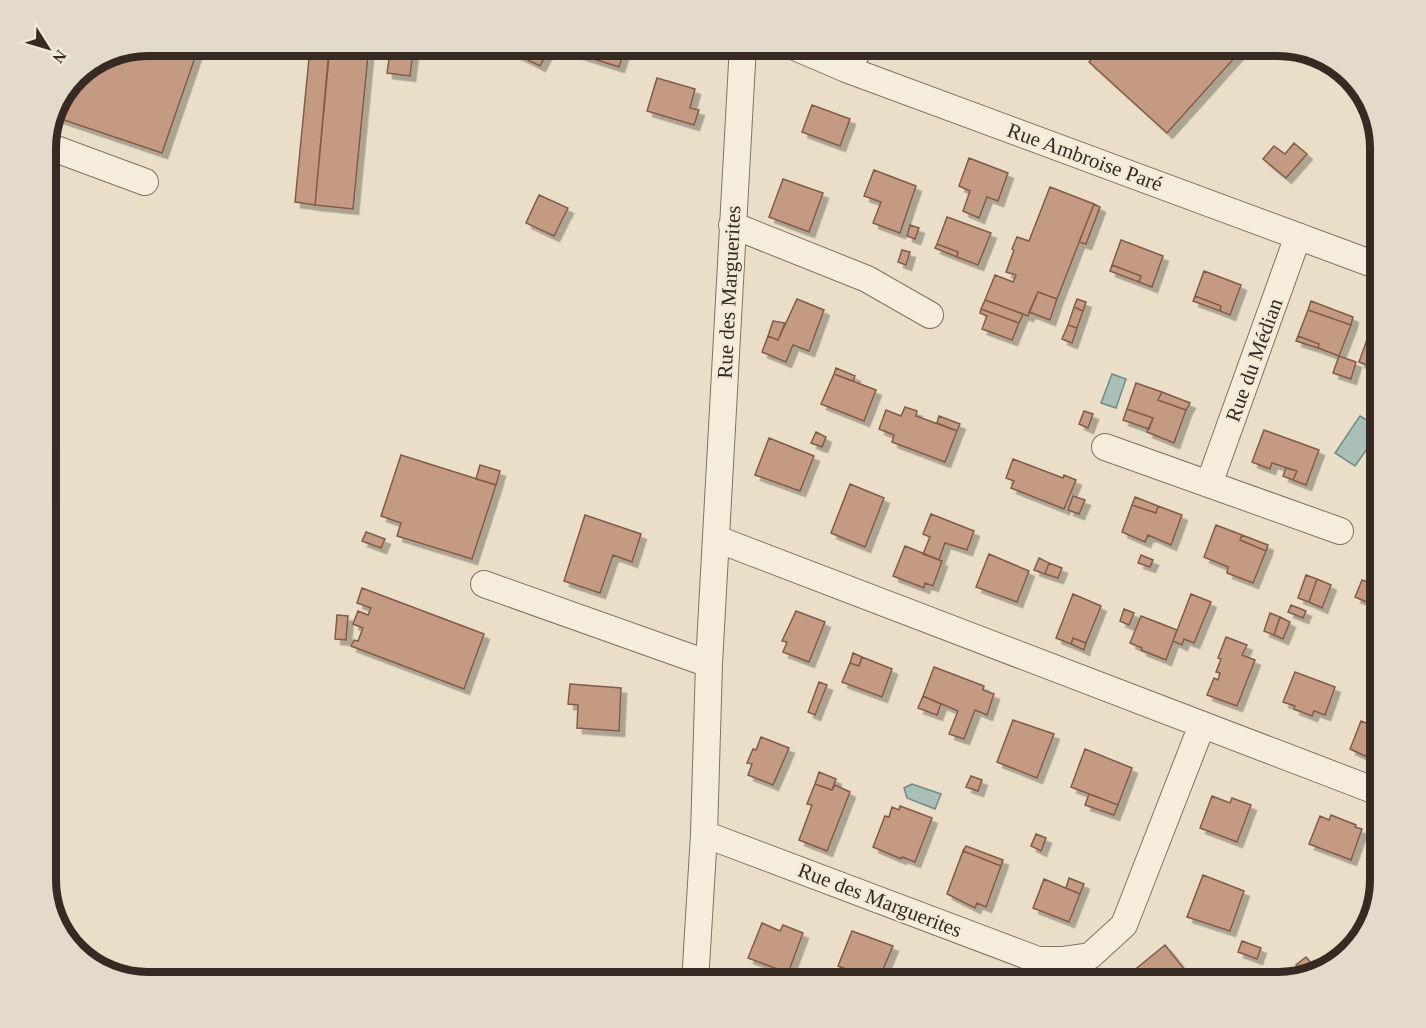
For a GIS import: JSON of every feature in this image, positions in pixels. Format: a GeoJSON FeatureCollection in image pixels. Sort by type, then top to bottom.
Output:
{"type":"FeatureCollection","features":[{"type":"Feature","properties":{"kind":"street","name":"Rue des Marguerites"},"geometry":{"type":"LineString","coordinates":[[742,56],[709,664],[704,834],[1038,960],[1062,960],[1090,956],[1124,925],[1202,725]]}},
{"type":"Feature","properties":{"kind":"street","name":"Rue Ambroise Paré"},"geometry":{"type":"LineString","coordinates":[[816,56],[1370,263]]}},
{"type":"Feature","properties":{"kind":"street"},"geometry":{"type":"LineString","coordinates":[[846,69],[855,56]]}},
{"type":"Feature","properties":{"kind":"street"},"geometry":{"type":"LineString","coordinates":[[56,149],[145,182]]}},
{"type":"Feature","properties":{"kind":"street"},"geometry":{"type":"LineString","coordinates":[[732,225],[867,279],[930,315]]}},
{"type":"Feature","properties":{"kind":"street","name":"Rue du Médian"},"geometry":{"type":"LineString","coordinates":[[1209,484],[1298,236]]}},
{"type":"Feature","properties":{"kind":"street"},"geometry":{"type":"LineString","coordinates":[[1105,447],[1340,531]]}},
{"type":"Feature","properties":{"kind":"street"},"geometry":{"type":"LineString","coordinates":[[717,539],[1370,789]]}},
{"type":"Feature","properties":{"kind":"street"},"geometry":{"type":"LineString","coordinates":[[484,584],[709,664]]}},
{"type":"Feature","properties":{"kind":"street"},"geometry":{"type":"LineString","coordinates":[[696,972],[704,834]]}},
{"type":"Feature","properties":{"kind":"water"},"geometry":{"type":"Polygon","coordinates":[[[1112,374],[1126,379],[1116,408],[1101,403],[1112,374]]]}},
{"type":"Feature","properties":{"kind":"water"},"geometry":{"type":"Polygon","coordinates":[[[1360,416],[1370,422],[1370,445],[1355,466],[1335,453],[1360,416]]]}},
{"type":"Feature","properties":{"kind":"water"},"geometry":{"type":"Polygon","coordinates":[[[912,784],[941,794],[935,809],[907,798],[904,788],[912,784]]]}},
{"type":"Feature","properties":{"kind":"building"},"geometry":{"type":"Polygon","coordinates":[[[147,56],[196,56],[162,153],[61,119],[74,91],[101,68],[118,60],[147,56]]]}},
{"type":"Feature","properties":{"kind":"building"},"geometry":{"type":"Polygon","coordinates":[[[309,56],[328,56],[315,205],[295,202],[309,56]]]}},
{"type":"Feature","properties":{"kind":"building"},"geometry":{"type":"Polygon","coordinates":[[[329,56],[368,56],[353,209],[315,205],[329,56]]]}},
{"type":"Feature","properties":{"kind":"building"},"geometry":{"type":"Polygon","coordinates":[[[389,56],[413,56],[410,76],[387,73],[389,56]]]}},
{"type":"Feature","properties":{"kind":"building"},"geometry":{"type":"Polygon","coordinates":[[[520,56],[545,56],[540,66],[520,56]]]}},
{"type":"Feature","properties":{"kind":"building"},"geometry":{"type":"Polygon","coordinates":[[[584,56],[622,56],[619,67],[584,56]]]}},
{"type":"Feature","properties":{"kind":"building"},"geometry":{"type":"Polygon","coordinates":[[[1094,56],[1236,56],[1167,133],[1089,62],[1094,56]]]}},
{"type":"Feature","properties":{"kind":"building"},"geometry":{"type":"Polygon","coordinates":[[[657,78],[695,89],[690,108],[699,110],[694,125],[647,111],[657,78]]]}},
{"type":"Feature","properties":{"kind":"building"},"geometry":{"type":"Polygon","coordinates":[[[812,105],[850,119],[840,146],[802,132],[812,105]]]}},
{"type":"Feature","properties":{"kind":"building"},"geometry":{"type":"Polygon","coordinates":[[[1294,143],[1307,154],[1286,178],[1263,159],[1274,146],[1285,154],[1294,143]]]}},
{"type":"Feature","properties":{"kind":"building"},"geometry":{"type":"Polygon","coordinates":[[[969,158],[1008,173],[998,201],[987,197],[979,218],[963,211],[970,191],[959,186],[969,158]]]}},
{"type":"Feature","properties":{"kind":"building"},"geometry":{"type":"Polygon","coordinates":[[[874,170],[916,186],[900,233],[873,223],[881,202],[864,196],[874,170]]]}},
{"type":"Feature","properties":{"kind":"building"},"geometry":{"type":"Polygon","coordinates":[[[783,179],[823,193],[809,232],[769,217],[783,179]]]}},
{"type":"Feature","properties":{"kind":"building"},"geometry":{"type":"Polygon","coordinates":[[[1050,187],[1094,204],[1057,299],[1038,292],[1028,316],[985,300],[995,275],[1013,282],[1016,275],[1006,272],[1014,250],[1012,249],[1017,237],[1029,241],[1050,187]]]}},
{"type":"Feature","properties":{"kind":"building"},"geometry":{"type":"Polygon","coordinates":[[[539,195],[568,208],[554,236],[526,223],[539,195]]]}},
{"type":"Feature","properties":{"kind":"building"},"geometry":{"type":"Polygon","coordinates":[[[1094,204],[1100,207],[1086,244],[1079,242],[1094,204]]]}},
{"type":"Feature","properties":{"kind":"building"},"geometry":{"type":"Polygon","coordinates":[[[947,217],[991,233],[978,265],[957,257],[958,252],[937,244],[947,217]]]}},
{"type":"Feature","properties":{"kind":"building"},"geometry":{"type":"Polygon","coordinates":[[[910,225],[919,228],[915,239],[907,236],[910,225]]]}},
{"type":"Feature","properties":{"kind":"building"},"geometry":{"type":"Polygon","coordinates":[[[1121,240],[1163,256],[1152,287],[1139,282],[1141,276],[1112,265],[1121,240]]]}},
{"type":"Feature","properties":{"kind":"building"},"geometry":{"type":"Polygon","coordinates":[[[937,244],[958,252],[957,257],[935,248],[937,244]]]}},
{"type":"Feature","properties":{"kind":"building"},"geometry":{"type":"Polygon","coordinates":[[[902,250],[910,252],[906,265],[898,262],[902,250]]]}},
{"type":"Feature","properties":{"kind":"building"},"geometry":{"type":"Polygon","coordinates":[[[1112,265],[1141,276],[1139,282],[1110,271],[1112,265]]]}},
{"type":"Feature","properties":{"kind":"building"},"geometry":{"type":"Polygon","coordinates":[[[1204,271],[1241,285],[1230,315],[1220,311],[1221,306],[1195,296],[1204,271]]]}},
{"type":"Feature","properties":{"kind":"building"},"geometry":{"type":"Polygon","coordinates":[[[1038,292],[1057,299],[1050,320],[1029,312],[1038,292]]]}},
{"type":"Feature","properties":{"kind":"building"},"geometry":{"type":"Polygon","coordinates":[[[1195,296],[1221,306],[1220,311],[1193,301],[1195,296]]]}},
{"type":"Feature","properties":{"kind":"building"},"geometry":{"type":"Polygon","coordinates":[[[797,299],[824,310],[809,351],[793,345],[786,362],[762,352],[768,336],[778,340],[797,299]]]}},
{"type":"Feature","properties":{"kind":"building"},"geometry":{"type":"Polygon","coordinates":[[[1077,299],[1086,302],[1083,311],[1074,307],[1077,299]]]}},
{"type":"Feature","properties":{"kind":"building"},"geometry":{"type":"Polygon","coordinates":[[[985,300],[1023,314],[1019,323],[981,309],[985,300]]]}},
{"type":"Feature","properties":{"kind":"building"},"geometry":{"type":"Polygon","coordinates":[[[1311,301],[1353,317],[1351,325],[1308,310],[1311,301]]]}},
{"type":"Feature","properties":{"kind":"building"},"geometry":{"type":"Polygon","coordinates":[[[1074,307],[1083,311],[1077,328],[1068,325],[1074,307]]]}},
{"type":"Feature","properties":{"kind":"building"},"geometry":{"type":"Polygon","coordinates":[[[981,309],[1019,323],[1012,340],[982,329],[987,316],[980,313],[981,309]]]}},
{"type":"Feature","properties":{"kind":"building"},"geometry":{"type":"Polygon","coordinates":[[[1308,310],[1351,325],[1339,356],[1318,348],[1319,344],[1298,336],[1308,310]]]}},
{"type":"Feature","properties":{"kind":"building"},"geometry":{"type":"Polygon","coordinates":[[[773,321],[785,323],[778,340],[768,336],[773,321]]]}},
{"type":"Feature","properties":{"kind":"building"},"geometry":{"type":"Polygon","coordinates":[[[1068,325],[1077,328],[1072,343],[1062,339],[1068,325]]]}},
{"type":"Feature","properties":{"kind":"building"},"geometry":{"type":"Polygon","coordinates":[[[1369,334],[1370,366],[1359,362],[1369,334]]]}},
{"type":"Feature","properties":{"kind":"building"},"geometry":{"type":"Polygon","coordinates":[[[1298,336],[1319,344],[1318,348],[1296,341],[1298,336]]]}},
{"type":"Feature","properties":{"kind":"building"},"geometry":{"type":"Polygon","coordinates":[[[1339,356],[1356,362],[1351,379],[1333,373],[1339,356]]]}},
{"type":"Feature","properties":{"kind":"building"},"geometry":{"type":"Polygon","coordinates":[[[836,368],[855,376],[853,381],[834,374],[836,368]]]}},
{"type":"Feature","properties":{"kind":"building"},"geometry":{"type":"Polygon","coordinates":[[[834,374],[876,390],[864,421],[821,404],[834,374]]]}},
{"type":"Feature","properties":{"kind":"building"},"geometry":{"type":"Polygon","coordinates":[[[1136,383],[1162,392],[1158,400],[1186,410],[1174,443],[1147,432],[1153,418],[1127,409],[1136,383]]]}},
{"type":"Feature","properties":{"kind":"building"},"geometry":{"type":"Polygon","coordinates":[[[1162,392],[1190,403],[1186,410],[1158,400],[1162,392]]]}},
{"type":"Feature","properties":{"kind":"building"},"geometry":{"type":"Polygon","coordinates":[[[905,407],[917,411],[916,416],[957,431],[945,462],[892,442],[894,435],[879,429],[886,410],[901,416],[905,407]]]}},
{"type":"Feature","properties":{"kind":"building"},"geometry":{"type":"Polygon","coordinates":[[[1127,409],[1153,418],[1149,429],[1123,420],[1127,409]]]}},
{"type":"Feature","properties":{"kind":"building"},"geometry":{"type":"Polygon","coordinates":[[[1084,411],[1093,414],[1088,428],[1079,424],[1084,411]]]}},
{"type":"Feature","properties":{"kind":"building"},"geometry":{"type":"Polygon","coordinates":[[[939,416],[960,424],[957,431],[937,423],[939,416]]]}},
{"type":"Feature","properties":{"kind":"building"},"geometry":{"type":"Polygon","coordinates":[[[1264,430],[1319,450],[1306,485],[1293,480],[1297,471],[1272,463],[1270,469],[1252,462],[1264,430]]]}},
{"type":"Feature","properties":{"kind":"building"},"geometry":{"type":"Polygon","coordinates":[[[816,432],[826,437],[822,447],[811,443],[816,432]]]}},
{"type":"Feature","properties":{"kind":"building"},"geometry":{"type":"Polygon","coordinates":[[[769,438],[814,456],[800,491],[755,475],[769,438]]]}},
{"type":"Feature","properties":{"kind":"building"},"geometry":{"type":"Polygon","coordinates":[[[401,455],[496,485],[472,559],[397,536],[401,523],[381,516],[401,455]]]}},
{"type":"Feature","properties":{"kind":"building"},"geometry":{"type":"Polygon","coordinates":[[[1013,459],[1063,478],[1064,475],[1076,480],[1064,509],[1011,488],[1014,481],[1006,478],[1013,459]]]}},
{"type":"Feature","properties":{"kind":"building"},"geometry":{"type":"Polygon","coordinates":[[[480,465],[500,471],[496,485],[476,479],[480,465]]]}},
{"type":"Feature","properties":{"kind":"building"},"geometry":{"type":"Polygon","coordinates":[[[1286,468],[1297,471],[1293,480],[1283,476],[1286,468]]]}},
{"type":"Feature","properties":{"kind":"building"},"geometry":{"type":"Polygon","coordinates":[[[850,484],[884,498],[865,547],[831,533],[850,484]]]}},
{"type":"Feature","properties":{"kind":"building"},"geometry":{"type":"Polygon","coordinates":[[[1073,496],[1085,500],[1079,514],[1068,510],[1073,496]]]}},
{"type":"Feature","properties":{"kind":"building"},"geometry":{"type":"Polygon","coordinates":[[[1135,497],[1158,506],[1156,513],[1132,505],[1135,497]]]}},
{"type":"Feature","properties":{"kind":"building"},"geometry":{"type":"Polygon","coordinates":[[[1132,505],[1156,513],[1158,506],[1182,515],[1171,545],[1148,535],[1145,542],[1122,532],[1132,505]]]}},
{"type":"Feature","properties":{"kind":"building"},"geometry":{"type":"Polygon","coordinates":[[[931,514],[974,531],[967,550],[945,543],[939,560],[923,554],[930,537],[923,534],[931,514]]]}},
{"type":"Feature","properties":{"kind":"building"},"geometry":{"type":"Polygon","coordinates":[[[585,515],[641,534],[632,562],[613,555],[600,593],[564,581],[585,515]]]}},
{"type":"Feature","properties":{"kind":"building"},"geometry":{"type":"Polygon","coordinates":[[[1216,525],[1242,535],[1240,540],[1266,551],[1253,583],[1227,573],[1228,567],[1204,557],[1216,525]]]}},
{"type":"Feature","properties":{"kind":"building"},"geometry":{"type":"Polygon","coordinates":[[[366,532],[385,539],[381,548],[362,541],[366,532]]]}},
{"type":"Feature","properties":{"kind":"building"},"geometry":{"type":"Polygon","coordinates":[[[1242,535],[1268,545],[1266,551],[1240,540],[1242,535]]]}},
{"type":"Feature","properties":{"kind":"building"},"geometry":{"type":"Polygon","coordinates":[[[905,546],[942,561],[933,586],[925,583],[924,588],[893,576],[905,546]]]}},
{"type":"Feature","properties":{"kind":"building"},"geometry":{"type":"Polygon","coordinates":[[[989,554],[1029,571],[1017,602],[976,587],[989,554]]]}},
{"type":"Feature","properties":{"kind":"building"},"geometry":{"type":"Polygon","coordinates":[[[1141,555],[1153,560],[1150,567],[1138,563],[1141,555]]]}},
{"type":"Feature","properties":{"kind":"building"},"geometry":{"type":"Polygon","coordinates":[[[1039,558],[1049,563],[1045,574],[1034,570],[1039,558]]]}},
{"type":"Feature","properties":{"kind":"building"},"geometry":{"type":"Polygon","coordinates":[[[1049,563],[1062,568],[1058,578],[1045,574],[1049,563]]]}},
{"type":"Feature","properties":{"kind":"building"},"geometry":{"type":"Polygon","coordinates":[[[1306,575],[1317,579],[1309,602],[1298,598],[1306,575]]]}},
{"type":"Feature","properties":{"kind":"building"},"geometry":{"type":"Polygon","coordinates":[[[1317,579],[1331,585],[1322,608],[1309,602],[1317,579]]]}},
{"type":"Feature","properties":{"kind":"building"},"geometry":{"type":"Polygon","coordinates":[[[1362,580],[1370,583],[1370,603],[1355,597],[1362,580]]]}},
{"type":"Feature","properties":{"kind":"building"},"geometry":{"type":"Polygon","coordinates":[[[362,588],[484,634],[464,689],[351,646],[354,640],[358,641],[363,628],[353,624],[358,611],[368,615],[371,608],[357,603],[362,588]]]}},
{"type":"Feature","properties":{"kind":"building"},"geometry":{"type":"Polygon","coordinates":[[[1073,594],[1101,606],[1086,643],[1073,638],[1071,644],[1056,638],[1073,594]]]}},
{"type":"Feature","properties":{"kind":"building"},"geometry":{"type":"Polygon","coordinates":[[[1191,594],[1211,602],[1194,643],[1184,639],[1182,645],[1173,641],[1191,594]]]}},
{"type":"Feature","properties":{"kind":"building"},"geometry":{"type":"Polygon","coordinates":[[[1291,605],[1306,611],[1303,618],[1288,612],[1291,605]]]}},
{"type":"Feature","properties":{"kind":"building"},"geometry":{"type":"Polygon","coordinates":[[[1124,609],[1134,613],[1129,625],[1120,621],[1124,609]]]}},
{"type":"Feature","properties":{"kind":"building"},"geometry":{"type":"Polygon","coordinates":[[[796,611],[825,622],[809,662],[783,652],[787,642],[782,641],[796,611]]]}},
{"type":"Feature","properties":{"kind":"building"},"geometry":{"type":"Polygon","coordinates":[[[1270,613],[1280,617],[1274,635],[1264,631],[1270,613]]]}},
{"type":"Feature","properties":{"kind":"building"},"geometry":{"type":"Polygon","coordinates":[[[337,615],[348,616],[346,640],[335,639],[337,615]]]}},
{"type":"Feature","properties":{"kind":"building"},"geometry":{"type":"Polygon","coordinates":[[[1141,616],[1177,630],[1166,660],[1130,643],[1141,616]]]}},
{"type":"Feature","properties":{"kind":"building"},"geometry":{"type":"Polygon","coordinates":[[[1280,617],[1290,622],[1283,639],[1274,635],[1280,617]]]}},
{"type":"Feature","properties":{"kind":"building"},"geometry":{"type":"Polygon","coordinates":[[[1226,637],[1247,645],[1242,655],[1255,660],[1237,706],[1207,695],[1214,678],[1218,680],[1220,673],[1216,672],[1221,659],[1218,658],[1226,637]]]}},
{"type":"Feature","properties":{"kind":"building"},"geometry":{"type":"Polygon","coordinates":[[[1073,638],[1086,643],[1084,650],[1071,644],[1073,638]]]}},
{"type":"Feature","properties":{"kind":"building"},"geometry":{"type":"Polygon","coordinates":[[[853,653],[862,657],[859,666],[850,663],[853,653]]]}},
{"type":"Feature","properties":{"kind":"building"},"geometry":{"type":"Polygon","coordinates":[[[862,657],[892,669],[882,697],[842,682],[850,663],[859,666],[862,657]]]}},
{"type":"Feature","properties":{"kind":"building"},"geometry":{"type":"Polygon","coordinates":[[[934,667],[984,686],[983,690],[994,694],[987,715],[975,710],[964,739],[949,734],[958,711],[923,696],[934,667]]]}},
{"type":"Feature","properties":{"kind":"building"},"geometry":{"type":"Polygon","coordinates":[[[1295,672],[1335,687],[1325,715],[1314,711],[1312,716],[1283,702],[1295,672]]]}},
{"type":"Feature","properties":{"kind":"building"},"geometry":{"type":"Polygon","coordinates":[[[819,682],[827,685],[815,715],[808,712],[819,682]]]}},
{"type":"Feature","properties":{"kind":"building"},"geometry":{"type":"Polygon","coordinates":[[[570,684],[621,688],[619,731],[577,728],[578,705],[568,704],[570,684]]]}},
{"type":"Feature","properties":{"kind":"building"},"geometry":{"type":"Polygon","coordinates":[[[923,696],[941,704],[937,715],[918,708],[923,696]]]}},
{"type":"Feature","properties":{"kind":"building"},"geometry":{"type":"Polygon","coordinates":[[[1013,720],[1054,734],[1037,778],[997,762],[1013,720]]]}},
{"type":"Feature","properties":{"kind":"building"},"geometry":{"type":"Polygon","coordinates":[[[1361,721],[1370,725],[1370,758],[1350,749],[1361,721]]]}},
{"type":"Feature","properties":{"kind":"building"},"geometry":{"type":"Polygon","coordinates":[[[761,737],[789,748],[773,785],[748,775],[752,764],[747,763],[761,737]]]}},
{"type":"Feature","properties":{"kind":"building"},"geometry":{"type":"Polygon","coordinates":[[[1085,749],[1132,768],[1118,805],[1071,787],[1085,749]]]}},
{"type":"Feature","properties":{"kind":"building"},"geometry":{"type":"Polygon","coordinates":[[[819,772],[836,779],[832,790],[815,784],[819,772]]]}},
{"type":"Feature","properties":{"kind":"building"},"geometry":{"type":"Polygon","coordinates":[[[971,776],[982,780],[978,791],[966,787],[971,776]]]}},
{"type":"Feature","properties":{"kind":"building"},"geometry":{"type":"Polygon","coordinates":[[[815,784],[832,790],[835,785],[850,792],[827,851],[799,840],[812,805],[807,804],[815,784]]]}},
{"type":"Feature","properties":{"kind":"building"},"geometry":{"type":"Polygon","coordinates":[[[1089,794],[1118,805],[1114,815],[1085,805],[1089,794]]]}},
{"type":"Feature","properties":{"kind":"building"},"geometry":{"type":"Polygon","coordinates":[[[1212,796],[1230,803],[1232,798],[1251,805],[1237,842],[1200,828],[1212,796]]]}},
{"type":"Feature","properties":{"kind":"building"},"geometry":{"type":"Polygon","coordinates":[[[900,806],[932,818],[915,862],[902,857],[901,859],[873,847],[885,816],[889,817],[892,807],[899,810],[900,806]]]}},
{"type":"Feature","properties":{"kind":"building"},"geometry":{"type":"Polygon","coordinates":[[[1331,815],[1362,829],[1351,860],[1309,844],[1320,816],[1329,820],[1331,815]]]}},
{"type":"Feature","properties":{"kind":"building"},"geometry":{"type":"Polygon","coordinates":[[[1036,834],[1046,838],[1041,851],[1031,846],[1036,834]]]}},
{"type":"Feature","properties":{"kind":"building"},"geometry":{"type":"Polygon","coordinates":[[[966,846],[1003,860],[1001,866],[963,851],[966,846]]]}},
{"type":"Feature","properties":{"kind":"building"},"geometry":{"type":"Polygon","coordinates":[[[963,851],[1001,866],[986,907],[977,903],[975,908],[947,894],[963,851]]]}},
{"type":"Feature","properties":{"kind":"building"},"geometry":{"type":"Polygon","coordinates":[[[1203,875],[1244,891],[1230,931],[1187,917],[1203,875]]]}},
{"type":"Feature","properties":{"kind":"building"},"geometry":{"type":"Polygon","coordinates":[[[1069,878],[1084,884],[1080,894],[1066,888],[1069,878]]]}},
{"type":"Feature","properties":{"kind":"building"},"geometry":{"type":"Polygon","coordinates":[[[1044,879],[1080,894],[1069,922],[1033,908],[1044,879]]]}},
{"type":"Feature","properties":{"kind":"building"},"geometry":{"type":"Polygon","coordinates":[[[762,923],[780,931],[783,925],[803,933],[788,972],[748,958],[762,923]]]}},
{"type":"Feature","properties":{"kind":"building"},"geometry":{"type":"Polygon","coordinates":[[[852,931],[893,946],[882,972],[854,972],[838,966],[852,931]]]}},
{"type":"Feature","properties":{"kind":"building"},"geometry":{"type":"Polygon","coordinates":[[[1242,941],[1261,948],[1257,959],[1238,952],[1242,941]]]}},
{"type":"Feature","properties":{"kind":"building"},"geometry":{"type":"Polygon","coordinates":[[[1165,945],[1187,972],[1132,972],[1165,945]]]}},
{"type":"Feature","properties":{"kind":"building"},"geometry":{"type":"Polygon","coordinates":[[[1306,957],[1313,966],[1300,970],[1296,965],[1306,957]]]}},
{"type":"Feature","properties":{"kind":"building"},"geometry":{"type":"Polygon","coordinates":[[[840,967],[854,972],[839,972],[840,967]]]}}]}
